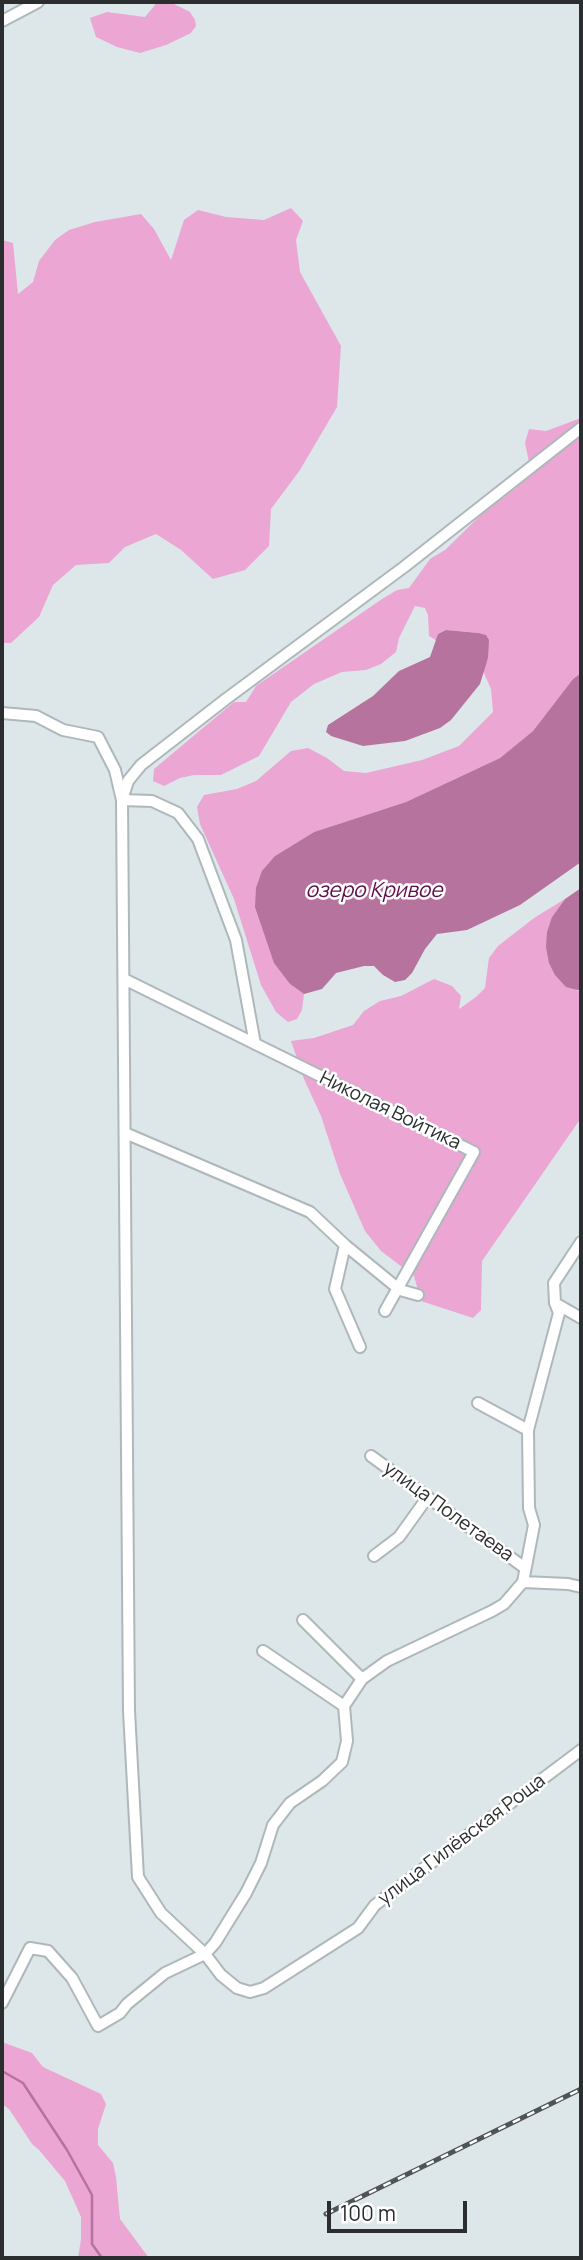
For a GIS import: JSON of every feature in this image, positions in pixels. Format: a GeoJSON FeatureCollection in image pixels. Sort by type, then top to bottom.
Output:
{"type":"FeatureCollection","features":[{"type":"Feature","properties":{"kind":"street"},"geometry":{"type":"LineString","coordinates":[[2,21],[38,2]]}},
{"type":"Feature","properties":{"kind":"street"},"geometry":{"type":"LineString","coordinates":[[122,800],[128,781],[141,765],[404,567],[581,428]]}},
{"type":"Feature","properties":{"kind":"street"},"geometry":{"type":"LineString","coordinates":[[2,713],[36,716],[63,730],[98,737],[115,770],[122,800]]}},
{"type":"Feature","properties":{"kind":"street"},"geometry":{"type":"LineString","coordinates":[[122,800],[152,801],[178,813],[198,839],[236,940],[255,1044]]}},
{"type":"Feature","properties":{"kind":"street","name":"улица Гилёвская Роща"},"geometry":{"type":"LineString","coordinates":[[122,800],[129,1683],[138,1877],[161,1913],[205,1954],[220,1975],[237,1988],[250,1992],[278,1981],[358,1928],[375,1905],[385,1897],[581,1750]]}},
{"type":"Feature","properties":{"kind":"street"},"geometry":{"type":"LineString","coordinates":[[124,979],[255,1044]]}},
{"type":"Feature","properties":{"kind":"street","name":"Николая Войтика"},"geometry":{"type":"LineString","coordinates":[[255,1044],[474,1152],[385,1311]]}},
{"type":"Feature","properties":{"kind":"street"},"geometry":{"type":"LineString","coordinates":[[125,1133],[310,1212],[398,1288],[418,1295]]}},
{"type":"Feature","properties":{"kind":"street","name":"улица Полетаева"},"geometry":{"type":"LineString","coordinates":[[344,1706],[362,1679],[387,1661],[492,1611],[504,1604],[523,1582],[534,1525],[529,1508],[528,1430],[559,1314],[555,1303],[554,1283],[581,1242]]}},
{"type":"Feature","properties":{"kind":"street"},"geometry":{"type":"LineString","coordinates":[[345,1245],[335,1289],[359,1347]]}},
{"type":"Feature","properties":{"kind":"street"},"geometry":{"type":"LineString","coordinates":[[555,1303],[581,1318]]}},
{"type":"Feature","properties":{"kind":"street"},"geometry":{"type":"LineString","coordinates":[[478,1403],[528,1430]]}},
{"type":"Feature","properties":{"kind":"street","name":"улица Полетаева"},"geometry":{"type":"LineString","coordinates":[[371,1456],[525,1568]]}},
{"type":"Feature","properties":{"kind":"street"},"geometry":{"type":"LineString","coordinates":[[373,1556],[399,1537],[427,1498]]}},
{"type":"Feature","properties":{"kind":"street"},"geometry":{"type":"LineString","coordinates":[[523,1582],[581,1587]]}},
{"type":"Feature","properties":{"kind":"street"},"geometry":{"type":"LineString","coordinates":[[303,1620],[362,1679]]}},
{"type":"Feature","properties":{"kind":"street"},"geometry":{"type":"LineString","coordinates":[[2,2003],[30,1948],[48,1951],[72,1978],[99,2026],[120,2013],[165,1973],[205,1954],[215,1943],[261,1863],[273,1825],[290,1803],[322,1781],[342,1762],[347,1741],[344,1706],[263,1651]]}},
{"type":"Feature","properties":{"kind":"shaded area"},"geometry":{"type":"Polygon","coordinates":[[[154,2],[170,2],[190,12],[196,26],[191,33],[140,53],[117,47],[96,37],[90,18],[107,12],[145,17],[155,5],[154,2]]]}},
{"type":"Feature","properties":{"kind":"shaded area"},"geometry":{"type":"Polygon","coordinates":[[[291,208],[303,221],[296,240],[300,272],[341,346],[337,407],[300,470],[271,509],[269,546],[245,570],[213,579],[181,550],[156,534],[125,547],[109,563],[76,565],[53,585],[39,617],[11,643],[2,643],[2,240],[13,243],[18,294],[33,282],[39,261],[55,240],[69,230],[95,222],[141,214],[154,229],[171,260],[184,220],[198,210],[226,217],[264,220],[291,208]]]}},
{"type":"Feature","properties":{"kind":"shaded area"},"geometry":{"type":"Polygon","coordinates":[[[581,418],[581,673],[573,679],[533,731],[500,758],[406,802],[314,832],[275,856],[290,984],[304,994],[302,1010],[297,1019],[288,1022],[276,1012],[261,985],[234,899],[200,824],[197,807],[204,795],[237,789],[256,781],[291,751],[308,748],[344,771],[366,773],[422,760],[459,746],[493,712],[491,689],[483,671],[488,658],[488,638],[478,633],[446,630],[438,634],[437,641],[429,636],[425,608],[415,606],[399,638],[396,652],[381,664],[366,670],[342,672],[314,684],[291,702],[259,756],[221,775],[194,775],[164,786],[153,781],[154,769],[234,702],[246,702],[256,686],[382,599],[397,590],[409,588],[430,559],[445,550],[484,512],[516,488],[529,462],[525,443],[529,429],[546,431],[581,418]]]}},
{"type":"Feature","properties":{"kind":"shaded area"},"geometry":{"type":"Polygon","coordinates":[[[565,899],[552,917],[577,991],[581,991],[581,1118],[482,1261],[481,1310],[473,1318],[421,1301],[414,1276],[381,1251],[365,1231],[340,1174],[321,1116],[291,1041],[314,1038],[353,1025],[364,1011],[380,1001],[401,996],[434,979],[452,986],[461,996],[459,1009],[485,988],[489,958],[498,946],[534,918],[565,899]]]}},
{"type":"Feature","properties":{"kind":"shaded area"},"geometry":{"type":"Polygon","coordinates":[[[2,2042],[32,2053],[43,2067],[101,2094],[106,2104],[98,2129],[98,2145],[113,2163],[120,2219],[149,2258],[78,2258],[81,2217],[65,2181],[32,2144],[9,2109],[2,2104],[2,2042]]]}},
{"type":"Feature","properties":{"kind":"water"},"geometry":{"type":"Polygon","coordinates":[[[446,630],[478,633],[486,635],[489,640],[488,658],[480,684],[451,720],[440,728],[405,741],[363,746],[326,732],[328,725],[373,696],[399,671],[430,657],[438,634],[446,630]]]}},
{"type":"Feature","properties":{"kind":"water","name":"озеро Кривое"},"geometry":{"type":"Polygon","coordinates":[[[581,673],[581,862],[520,905],[467,930],[437,934],[405,980],[395,982],[374,966],[364,966],[336,973],[322,989],[304,994],[290,984],[274,963],[255,907],[256,888],[262,871],[275,856],[314,832],[406,802],[500,758],[533,731],[573,679],[581,673]]]}},
{"type":"Feature","properties":{"kind":"water"},"geometry":{"type":"Polygon","coordinates":[[[581,888],[581,991],[566,987],[555,975],[546,947],[552,917],[565,899],[581,888]]]}},
{"type":"Feature","properties":{"kind":"waterway"},"geometry":{"type":"LineString","coordinates":[[2,2071],[23,2083],[67,2150],[92,2195],[92,2244],[102,2258]]}},
{"type":"Feature","properties":{"kind":"railway"},"geometry":{"type":"LineString","coordinates":[[326,2214],[581,2089]]}}]}
